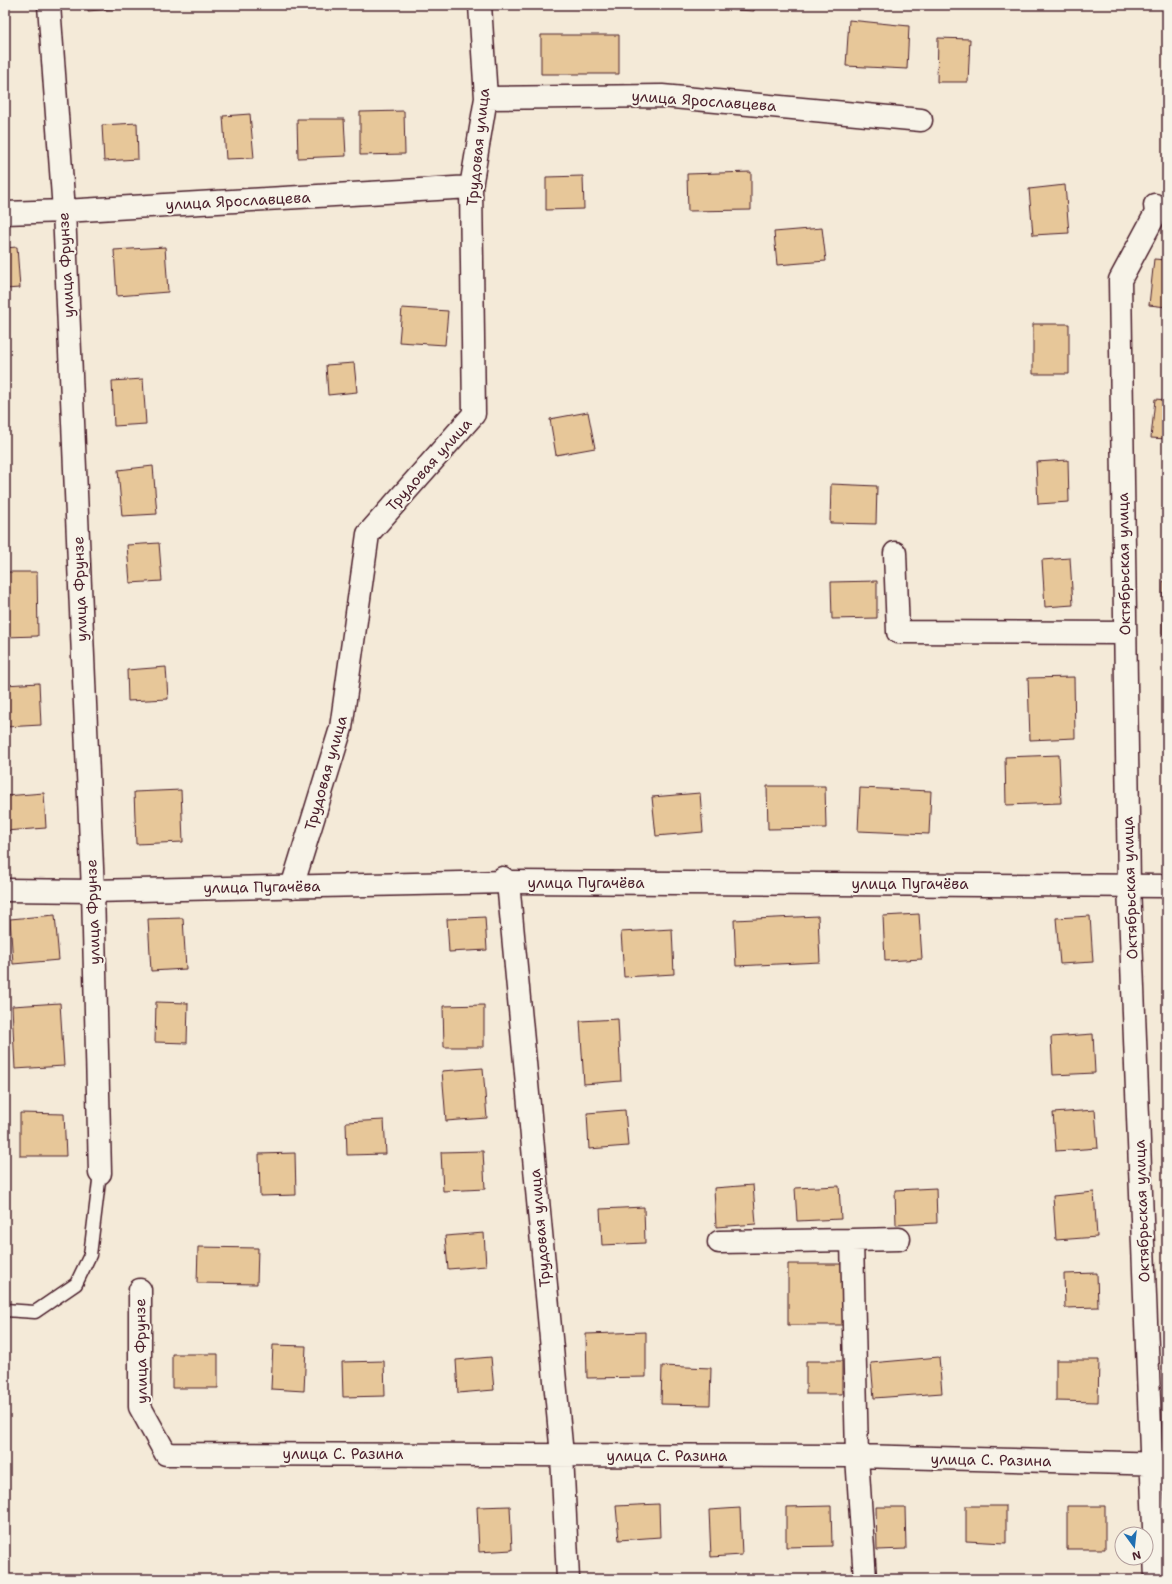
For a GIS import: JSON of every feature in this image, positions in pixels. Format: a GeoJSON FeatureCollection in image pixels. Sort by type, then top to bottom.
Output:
{"type":"FeatureCollection","features":[{"type":"Feature","properties":{"kind":"street","name":"улица Фрунзе"},"geometry":{"type":"LineString","coordinates":[[49,5],[64,211],[93,891],[100,1173]]}},
{"type":"Feature","properties":{"kind":"street","name":"Трудовая улица"},"geometry":{"type":"LineString","coordinates":[[292,887],[341,728],[368,534],[474,414],[471,187],[486,98],[480,5]]}},
{"type":"Feature","properties":{"kind":"street","name":"улица Ярославцева"},"geometry":{"type":"LineString","coordinates":[[486,98],[662,96],[921,120]]}},
{"type":"Feature","properties":{"kind":"street","name":"улица Ярославцева"},"geometry":{"type":"LineString","coordinates":[[5,213],[64,211],[471,187]]}},
{"type":"Feature","properties":{"kind":"street","name":"Октябрьская улица"},"geometry":{"type":"LineString","coordinates":[[1156,1579],[1159,1464],[1129,885],[1120,280],[1157,206]]}},
{"type":"Feature","properties":{"kind":"street"},"geometry":{"type":"LineString","coordinates":[[895,553],[898,632],[1125,633]]}},
{"type":"Feature","properties":{"kind":"street","name":"Трудовая улица"},"geometry":{"type":"LineString","coordinates":[[506,880],[562,1455],[568,1579]]}},
{"type":"Feature","properties":{"kind":"street","name":"улица Пугачёва"},"geometry":{"type":"LineString","coordinates":[[5,890],[93,891],[292,887],[506,880],[1167,886]]}},
{"type":"Feature","properties":{"kind":"street"},"geometry":{"type":"LineString","coordinates":[[719,1242],[899,1239]]}},
{"type":"Feature","properties":{"kind":"street"},"geometry":{"type":"LineString","coordinates":[[852,1240],[857,1456],[865,1579]]}},
{"type":"Feature","properties":{"kind":"street","name":"улица Фрунзе"},"geometry":{"type":"LineString","coordinates":[[140,1290],[140,1407],[166,1454]]}},
{"type":"Feature","properties":{"kind":"street","name":"улица С. Разина"},"geometry":{"type":"LineString","coordinates":[[166,1454],[857,1456],[1159,1464]]}},
{"type":"Feature","properties":{"kind":"lane"},"geometry":{"type":"LineString","coordinates":[[5,1310],[35,1312],[76,1284],[90,1255],[100,1173]]}},
{"type":"Feature","properties":{"kind":"building"},"geometry":{"type":"Polygon","coordinates":[[[88,5],[135,5],[135,7],[88,11],[88,5]]]}},
{"type":"Feature","properties":{"kind":"building"},"geometry":{"type":"Polygon","coordinates":[[[719,5],[755,5],[754,11],[719,9],[719,5]]]}},
{"type":"Feature","properties":{"kind":"building"},"geometry":{"type":"Polygon","coordinates":[[[849,20],[909,26],[907,69],[846,66],[849,20]]]}},
{"type":"Feature","properties":{"kind":"building"},"geometry":{"type":"Polygon","coordinates":[[[541,35],[619,35],[619,74],[541,74],[541,35]]]}},
{"type":"Feature","properties":{"kind":"building"},"geometry":{"type":"Polygon","coordinates":[[[938,38],[970,39],[968,82],[937,82],[938,38]]]}},
{"type":"Feature","properties":{"kind":"building"},"geometry":{"type":"Polygon","coordinates":[[[5,103],[8,129],[5,130],[5,103]]]}},
{"type":"Feature","properties":{"kind":"building"},"geometry":{"type":"Polygon","coordinates":[[[404,111],[405,154],[360,155],[360,112],[404,111]]]}},
{"type":"Feature","properties":{"kind":"building"},"geometry":{"type":"Polygon","coordinates":[[[250,114],[254,158],[226,159],[223,116],[250,114]]]}},
{"type":"Feature","properties":{"kind":"building"},"geometry":{"type":"Polygon","coordinates":[[[297,119],[344,119],[346,156],[298,158],[297,119]]]}},
{"type":"Feature","properties":{"kind":"building"},"geometry":{"type":"Polygon","coordinates":[[[137,123],[138,159],[104,161],[102,125],[137,123]]]}},
{"type":"Feature","properties":{"kind":"building"},"geometry":{"type":"Polygon","coordinates":[[[751,172],[751,210],[688,211],[687,174],[751,172]]]}},
{"type":"Feature","properties":{"kind":"building"},"geometry":{"type":"Polygon","coordinates":[[[583,176],[584,209],[546,210],[546,177],[583,176]]]}},
{"type":"Feature","properties":{"kind":"building"},"geometry":{"type":"Polygon","coordinates":[[[1065,185],[1069,233],[1033,235],[1029,189],[1065,185]]]}},
{"type":"Feature","properties":{"kind":"building"},"geometry":{"type":"Polygon","coordinates":[[[822,228],[826,261],[777,265],[774,232],[822,228]]]}},
{"type":"Feature","properties":{"kind":"building"},"geometry":{"type":"Polygon","coordinates":[[[17,247],[20,288],[5,289],[5,248],[17,247]]]}},
{"type":"Feature","properties":{"kind":"building"},"geometry":{"type":"Polygon","coordinates":[[[165,247],[168,292],[117,296],[114,250],[165,247]]]}},
{"type":"Feature","properties":{"kind":"building"},"geometry":{"type":"Polygon","coordinates":[[[1154,259],[1167,260],[1167,307],[1149,305],[1154,259]]]}},
{"type":"Feature","properties":{"kind":"building"},"geometry":{"type":"Polygon","coordinates":[[[402,308],[448,311],[445,345],[399,342],[402,308]]]}},
{"type":"Feature","properties":{"kind":"building"},"geometry":{"type":"Polygon","coordinates":[[[1033,324],[1069,324],[1069,374],[1033,374],[1033,324]]]}},
{"type":"Feature","properties":{"kind":"building"},"geometry":{"type":"Polygon","coordinates":[[[354,363],[357,392],[328,395],[326,365],[354,363]]]}},
{"type":"Feature","properties":{"kind":"building"},"geometry":{"type":"Polygon","coordinates":[[[143,379],[146,424],[114,426],[112,381],[143,379]]]}},
{"type":"Feature","properties":{"kind":"building"},"geometry":{"type":"Polygon","coordinates":[[[1155,399],[1167,400],[1167,439],[1151,438],[1155,399]]]}},
{"type":"Feature","properties":{"kind":"building"},"geometry":{"type":"Polygon","coordinates":[[[588,412],[595,448],[556,455],[550,419],[588,412]]]}},
{"type":"Feature","properties":{"kind":"building"},"geometry":{"type":"Polygon","coordinates":[[[1068,460],[1069,502],[1038,504],[1036,462],[1068,460]]]}},
{"type":"Feature","properties":{"kind":"building"},"geometry":{"type":"Polygon","coordinates":[[[153,466],[157,514],[122,516],[118,470],[153,466]]]}},
{"type":"Feature","properties":{"kind":"building"},"geometry":{"type":"Polygon","coordinates":[[[831,484],[877,486],[876,524],[830,523],[831,484]]]}},
{"type":"Feature","properties":{"kind":"building"},"geometry":{"type":"Polygon","coordinates":[[[159,543],[162,581],[130,583],[127,545],[159,543]]]}},
{"type":"Feature","properties":{"kind":"building"},"geometry":{"type":"Polygon","coordinates":[[[1070,558],[1073,605],[1045,607],[1042,560],[1070,558]]]}},
{"type":"Feature","properties":{"kind":"building"},"geometry":{"type":"Polygon","coordinates":[[[5,572],[37,572],[38,636],[5,637],[5,572]]]}},
{"type":"Feature","properties":{"kind":"building"},"geometry":{"type":"Polygon","coordinates":[[[877,581],[877,618],[832,619],[831,582],[877,581]]]}},
{"type":"Feature","properties":{"kind":"building"},"geometry":{"type":"Polygon","coordinates":[[[1163,581],[1167,582],[1167,634],[1162,634],[1163,581]]]}},
{"type":"Feature","properties":{"kind":"building"},"geometry":{"type":"Polygon","coordinates":[[[166,667],[168,699],[128,701],[127,670],[166,667]]]}},
{"type":"Feature","properties":{"kind":"building"},"geometry":{"type":"Polygon","coordinates":[[[1074,677],[1075,738],[1030,740],[1028,678],[1074,677]]]}},
{"type":"Feature","properties":{"kind":"building"},"geometry":{"type":"Polygon","coordinates":[[[39,683],[41,725],[5,727],[5,685],[39,683]]]}},
{"type":"Feature","properties":{"kind":"building"},"geometry":{"type":"Polygon","coordinates":[[[1059,755],[1061,803],[1006,805],[1005,757],[1059,755]]]}},
{"type":"Feature","properties":{"kind":"building"},"geometry":{"type":"Polygon","coordinates":[[[1166,779],[1167,779],[1167,804],[1166,779]]]}},
{"type":"Feature","properties":{"kind":"building"},"geometry":{"type":"Polygon","coordinates":[[[767,786],[825,786],[826,828],[768,829],[767,786]]]}},
{"type":"Feature","properties":{"kind":"building"},"geometry":{"type":"Polygon","coordinates":[[[860,788],[931,791],[929,834],[858,831],[860,788]]]}},
{"type":"Feature","properties":{"kind":"building"},"geometry":{"type":"Polygon","coordinates":[[[181,790],[183,842],[136,844],[134,792],[181,790]]]}},
{"type":"Feature","properties":{"kind":"building"},"geometry":{"type":"Polygon","coordinates":[[[44,793],[46,828],[5,831],[5,796],[44,793]]]}},
{"type":"Feature","properties":{"kind":"building"},"geometry":{"type":"Polygon","coordinates":[[[700,793],[703,832],[656,836],[652,797],[700,793]]]}},
{"type":"Feature","properties":{"kind":"building"},"geometry":{"type":"Polygon","coordinates":[[[919,914],[922,959],[885,961],[883,916],[919,914]]]}},
{"type":"Feature","properties":{"kind":"building"},"geometry":{"type":"Polygon","coordinates":[[[55,915],[59,960],[13,964],[10,919],[55,915]]]}},
{"type":"Feature","properties":{"kind":"building"},"geometry":{"type":"Polygon","coordinates":[[[818,916],[820,962],[736,966],[734,920],[818,916]]]}},
{"type":"Feature","properties":{"kind":"building"},"geometry":{"type":"Polygon","coordinates":[[[1090,916],[1093,962],[1060,964],[1056,918],[1090,916]]]}},
{"type":"Feature","properties":{"kind":"building"},"geometry":{"type":"Polygon","coordinates":[[[485,917],[487,950],[449,952],[447,919],[485,917]]]}},
{"type":"Feature","properties":{"kind":"building"},"geometry":{"type":"Polygon","coordinates":[[[183,918],[186,969],[151,971],[148,919],[183,918]]]}},
{"type":"Feature","properties":{"kind":"building"},"geometry":{"type":"Polygon","coordinates":[[[672,929],[674,974],[624,977],[621,932],[672,929]]]}},
{"type":"Feature","properties":{"kind":"building"},"geometry":{"type":"Polygon","coordinates":[[[156,1002],[188,1003],[187,1043],[155,1042],[156,1002]]]}},
{"type":"Feature","properties":{"kind":"building"},"geometry":{"type":"Polygon","coordinates":[[[60,1003],[64,1066],[15,1069],[12,1006],[60,1003]]]}},
{"type":"Feature","properties":{"kind":"building"},"geometry":{"type":"Polygon","coordinates":[[[484,1005],[484,1047],[444,1047],[443,1006],[484,1005]]]}},
{"type":"Feature","properties":{"kind":"building"},"geometry":{"type":"Polygon","coordinates":[[[618,1019],[621,1081],[584,1084],[580,1021],[618,1019]]]}},
{"type":"Feature","properties":{"kind":"building"},"geometry":{"type":"Polygon","coordinates":[[[1093,1034],[1095,1073],[1053,1075],[1051,1037],[1093,1034]]]}},
{"type":"Feature","properties":{"kind":"building"},"geometry":{"type":"Polygon","coordinates":[[[483,1068],[487,1118],[446,1121],[442,1071],[483,1068]]]}},
{"type":"Feature","properties":{"kind":"building"},"geometry":{"type":"Polygon","coordinates":[[[625,1110],[628,1146],[589,1149],[587,1113],[625,1110]]]}},
{"type":"Feature","properties":{"kind":"building"},"geometry":{"type":"Polygon","coordinates":[[[1095,1110],[1098,1148],[1056,1151],[1053,1113],[1095,1110]]]}},
{"type":"Feature","properties":{"kind":"building"},"geometry":{"type":"Polygon","coordinates":[[[20,1113],[64,1114],[66,1156],[20,1156],[20,1113]]]}},
{"type":"Feature","properties":{"kind":"building"},"geometry":{"type":"Polygon","coordinates":[[[384,1120],[386,1154],[347,1155],[346,1122],[384,1120]]]}},
{"type":"Feature","properties":{"kind":"building"},"geometry":{"type":"Polygon","coordinates":[[[483,1151],[485,1189],[443,1191],[441,1152],[483,1151]]]}},
{"type":"Feature","properties":{"kind":"building"},"geometry":{"type":"Polygon","coordinates":[[[295,1153],[296,1195],[260,1196],[259,1154],[295,1153]]]}},
{"type":"Feature","properties":{"kind":"building"},"geometry":{"type":"Polygon","coordinates":[[[753,1185],[756,1224],[716,1227],[714,1188],[753,1185]]]}},
{"type":"Feature","properties":{"kind":"building"},"geometry":{"type":"Polygon","coordinates":[[[839,1186],[841,1219],[797,1221],[795,1188],[839,1186]]]}},
{"type":"Feature","properties":{"kind":"building"},"geometry":{"type":"Polygon","coordinates":[[[936,1188],[937,1223],[896,1225],[895,1190],[936,1188]]]}},
{"type":"Feature","properties":{"kind":"building"},"geometry":{"type":"Polygon","coordinates":[[[1094,1192],[1097,1237],[1056,1240],[1053,1196],[1094,1192]]]}},
{"type":"Feature","properties":{"kind":"building"},"geometry":{"type":"Polygon","coordinates":[[[644,1207],[645,1243],[602,1245],[600,1209],[644,1207]]]}},
{"type":"Feature","properties":{"kind":"building"},"geometry":{"type":"Polygon","coordinates":[[[484,1233],[486,1266],[448,1269],[445,1236],[484,1233]]]}},
{"type":"Feature","properties":{"kind":"building"},"geometry":{"type":"Polygon","coordinates":[[[198,1247],[258,1248],[257,1284],[197,1283],[198,1247]]]}},
{"type":"Feature","properties":{"kind":"building"},"geometry":{"type":"Polygon","coordinates":[[[788,1264],[843,1264],[843,1325],[788,1325],[788,1264]]]}},
{"type":"Feature","properties":{"kind":"building"},"geometry":{"type":"Polygon","coordinates":[[[1097,1273],[1098,1307],[1065,1308],[1064,1274],[1097,1273]]]}},
{"type":"Feature","properties":{"kind":"building"},"geometry":{"type":"Polygon","coordinates":[[[646,1332],[646,1377],[587,1378],[586,1334],[646,1332]]]}},
{"type":"Feature","properties":{"kind":"building"},"geometry":{"type":"Polygon","coordinates":[[[273,1345],[306,1346],[304,1391],[271,1389],[273,1345]]]}},
{"type":"Feature","properties":{"kind":"building"},"geometry":{"type":"Polygon","coordinates":[[[172,1354],[218,1354],[218,1388],[172,1388],[172,1354]]]}},
{"type":"Feature","properties":{"kind":"building"},"geometry":{"type":"Polygon","coordinates":[[[491,1357],[494,1390],[458,1393],[456,1360],[491,1357]]]}},
{"type":"Feature","properties":{"kind":"building"},"geometry":{"type":"Polygon","coordinates":[[[939,1357],[942,1393],[874,1398],[871,1363],[939,1357]]]}},
{"type":"Feature","properties":{"kind":"building"},"geometry":{"type":"Polygon","coordinates":[[[1056,1360],[1099,1360],[1098,1402],[1056,1401],[1056,1360]]]}},
{"type":"Feature","properties":{"kind":"building"},"geometry":{"type":"Polygon","coordinates":[[[384,1361],[385,1396],[343,1397],[342,1362],[384,1361]]]}},
{"type":"Feature","properties":{"kind":"building"},"geometry":{"type":"Polygon","coordinates":[[[806,1361],[842,1361],[842,1394],[806,1394],[806,1361]]]}},
{"type":"Feature","properties":{"kind":"building"},"geometry":{"type":"Polygon","coordinates":[[[662,1366],[711,1368],[710,1405],[661,1404],[662,1366]]]}},
{"type":"Feature","properties":{"kind":"building"},"geometry":{"type":"Polygon","coordinates":[[[659,1504],[660,1537],[619,1540],[616,1506],[659,1504]]]}},
{"type":"Feature","properties":{"kind":"building"},"geometry":{"type":"Polygon","coordinates":[[[510,1506],[512,1550],[479,1552],[477,1507],[510,1506]]]}},
{"type":"Feature","properties":{"kind":"building"},"geometry":{"type":"Polygon","coordinates":[[[831,1506],[832,1546],[786,1547],[786,1507],[831,1506]]]}},
{"type":"Feature","properties":{"kind":"building"},"geometry":{"type":"Polygon","coordinates":[[[966,1506],[1006,1506],[1006,1543],[966,1541],[966,1506]]]}},
{"type":"Feature","properties":{"kind":"building"},"geometry":{"type":"Polygon","coordinates":[[[1067,1506],[1105,1506],[1105,1549],[1067,1549],[1067,1506]]]}},
{"type":"Feature","properties":{"kind":"building"},"geometry":{"type":"Polygon","coordinates":[[[876,1507],[905,1507],[906,1549],[877,1550],[876,1507]]]}},
{"type":"Feature","properties":{"kind":"building"},"geometry":{"type":"Polygon","coordinates":[[[740,1508],[742,1555],[711,1557],[709,1510],[740,1508]]]}}]}
